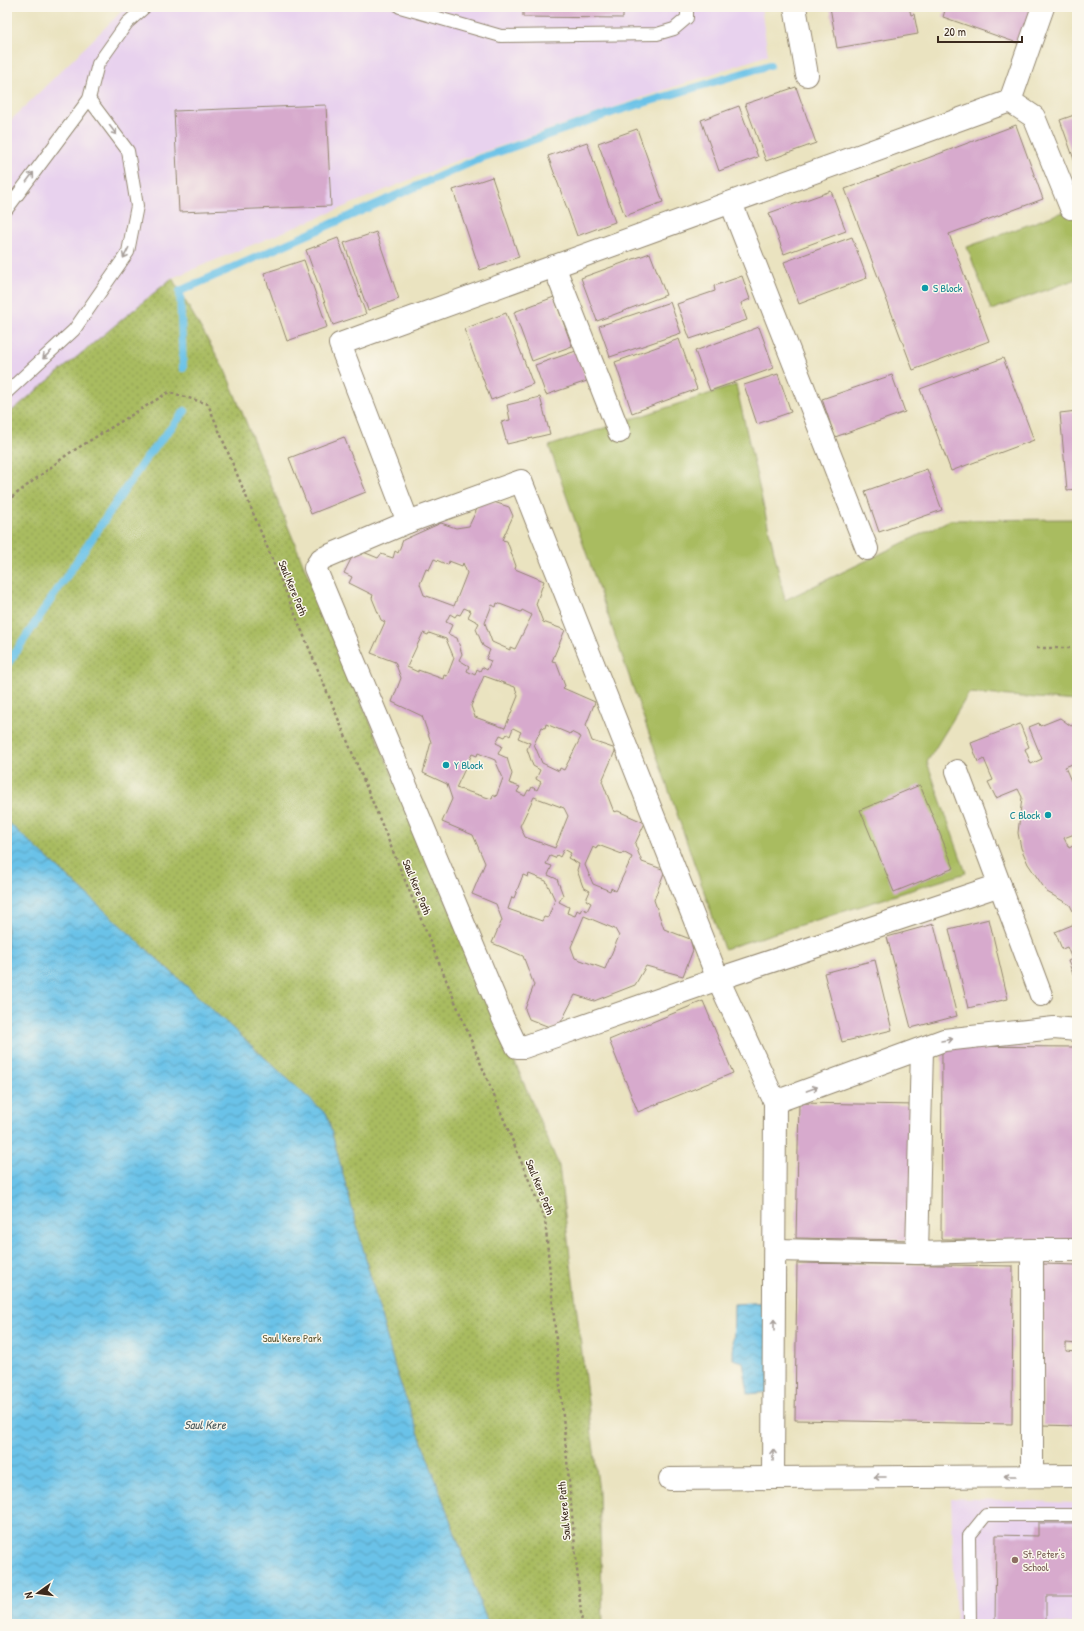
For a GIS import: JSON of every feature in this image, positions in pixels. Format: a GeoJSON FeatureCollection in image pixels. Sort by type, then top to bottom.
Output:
{"type":"FeatureCollection","features":[{"type":"Feature","properties":{"kind":"street"},"geometry":{"type":"LineString","coordinates":[[795,7],[807,75]]}},
{"type":"Feature","properties":{"kind":"street"},"geometry":{"type":"LineString","coordinates":[[1010,102],[1043,7]]}},
{"type":"Feature","properties":{"kind":"street"},"geometry":{"type":"LineString","coordinates":[[408,522],[340,344],[1010,102]]}},
{"type":"Feature","properties":{"kind":"street"},"geometry":{"type":"LineString","coordinates":[[1010,102],[1034,117],[1071,208]]}},
{"type":"Feature","properties":{"kind":"street"},"geometry":{"type":"LineString","coordinates":[[731,203],[867,549]]}},
{"type":"Feature","properties":{"kind":"street"},"geometry":{"type":"LineString","coordinates":[[554,266],[619,432]]}},
{"type":"Feature","properties":{"kind":"street"},"geometry":{"type":"LineString","coordinates":[[773,1478],[775,1102],[718,979],[522,481],[408,522],[321,559],[315,568],[503,1018],[517,1047],[524,1047],[718,979],[1000,885]]}},
{"type":"Feature","properties":{"kind":"street"},"geometry":{"type":"LineString","coordinates":[[957,771],[1041,995]]}},
{"type":"Feature","properties":{"kind":"street"},"geometry":{"type":"LineString","coordinates":[[775,1102],[944,1040],[1054,1028],[1077,1030]]}},
{"type":"Feature","properties":{"kind":"street"},"geometry":{"type":"LineString","coordinates":[[917,1253],[922,1049]]}},
{"type":"Feature","properties":{"kind":"street"},"geometry":{"type":"LineString","coordinates":[[775,1250],[917,1253],[1077,1250]]}},
{"type":"Feature","properties":{"kind":"street"},"geometry":{"type":"LineString","coordinates":[[1032,1250],[1032,1476]]}},
{"type":"Feature","properties":{"kind":"street"},"geometry":{"type":"LineString","coordinates":[[670,1479],[1077,1476]]}},
{"type":"Feature","properties":{"kind":"lane"},"geometry":{"type":"LineString","coordinates":[[7,208],[89,100],[98,64],[127,23],[145,7]]}},
{"type":"Feature","properties":{"kind":"lane"},"geometry":{"type":"LineString","coordinates":[[400,7],[501,36],[657,34],[674,29],[687,18],[687,7]]}},
{"type":"Feature","properties":{"kind":"lane"},"geometry":{"type":"LineString","coordinates":[[7,392],[74,330],[128,252],[137,206],[128,151],[89,100]]}},
{"type":"Feature","properties":{"kind":"lane"},"geometry":{"type":"LineString","coordinates":[[970,1624],[970,1536],[986,1515],[1077,1515]]}},
{"type":"Feature","properties":{"kind":"path","name":"Saul Kere Path"},"geometry":{"type":"LineString","coordinates":[[7,501],[68,454],[169,392],[208,404],[545,1219],[582,1624]]}},
{"type":"Feature","properties":{"kind":"path"},"geometry":{"type":"LineString","coordinates":[[1037,648],[1077,648]]}},
{"type":"Feature","properties":{"kind":"shaded area"},"geometry":{"type":"Polygon","coordinates":[[[126,7],[761,7],[768,55],[450,163],[172,278],[7,415],[7,124],[126,7]]]}},
{"type":"Feature","properties":{"kind":"shaded area","name":"St. Peter's School"},"geometry":{"type":"Polygon","coordinates":[[[951,1498],[1077,1503],[1077,1624],[956,1624],[951,1498]]]}},
{"type":"Feature","properties":{"kind":"green space"},"geometry":{"type":"Polygon","coordinates":[[[1077,207],[1077,279],[991,310],[967,247],[1077,207]]]}},
{"type":"Feature","properties":{"kind":"green space","name":"Saul Kere Park"},"geometry":{"type":"Polygon","coordinates":[[[172,278],[225,370],[306,571],[559,1166],[599,1492],[603,1624],[7,1624],[7,415],[172,278]]]}},
{"type":"Feature","properties":{"kind":"green space"},"geometry":{"type":"Polygon","coordinates":[[[736,385],[785,600],[950,520],[1077,519],[1077,701],[969,693],[927,762],[966,873],[724,949],[549,446],[736,385]]]}},
{"type":"Feature","properties":{"kind":"water","name":"Saul Kere"},"geometry":{"type":"Polygon","coordinates":[[[7,821],[327,1115],[396,1371],[488,1624],[7,1624],[7,821]]]}},
{"type":"Feature","properties":{"kind":"water"},"geometry":{"type":"Polygon","coordinates":[[[769,1302],[769,1392],[748,1394],[743,1362],[733,1359],[734,1304],[769,1302]]]}},
{"type":"Feature","properties":{"kind":"building"},"geometry":{"type":"Polygon","coordinates":[[[501,7],[501,9],[465,8],[501,7]]]}},
{"type":"Feature","properties":{"kind":"building"},"geometry":{"type":"Polygon","coordinates":[[[523,7],[623,7],[623,18],[523,17],[523,7]]]}},
{"type":"Feature","properties":{"kind":"building"},"geometry":{"type":"Polygon","coordinates":[[[830,7],[909,7],[911,15],[914,14],[918,34],[837,48],[830,7]]]}},
{"type":"Feature","properties":{"kind":"building"},"geometry":{"type":"Polygon","coordinates":[[[946,7],[1034,7],[1023,45],[943,17],[946,7]]]}},
{"type":"Feature","properties":{"kind":"building"},"geometry":{"type":"Polygon","coordinates":[[[796,87],[816,143],[766,161],[745,104],[796,87]]]}},
{"type":"Feature","properties":{"kind":"building"},"geometry":{"type":"Polygon","coordinates":[[[326,105],[331,206],[179,212],[174,111],[326,105]]]}},
{"type":"Feature","properties":{"kind":"building"},"geometry":{"type":"Polygon","coordinates":[[[739,106],[758,157],[719,171],[701,120],[739,106]]]}},
{"type":"Feature","properties":{"kind":"building"},"geometry":{"type":"Polygon","coordinates":[[[1077,114],[1077,168],[1060,120],[1077,114]]]}},
{"type":"Feature","properties":{"kind":"building","name":"S Block"},"geometry":{"type":"Polygon","coordinates":[[[1016,125],[1043,199],[949,234],[989,341],[913,370],[845,189],[1016,125]]]}},
{"type":"Feature","properties":{"kind":"building"},"geometry":{"type":"Polygon","coordinates":[[[637,129],[663,202],[625,216],[598,143],[637,129]]]}},
{"type":"Feature","properties":{"kind":"building"},"geometry":{"type":"Polygon","coordinates":[[[587,142],[615,222],[577,236],[548,156],[587,142]]]}},
{"type":"Feature","properties":{"kind":"building"},"geometry":{"type":"Polygon","coordinates":[[[492,177],[519,257],[480,270],[453,190],[492,177]]]}},
{"type":"Feature","properties":{"kind":"building"},"geometry":{"type":"Polygon","coordinates":[[[831,191],[846,231],[784,254],[769,213],[831,191]]]}},
{"type":"Feature","properties":{"kind":"building"},"geometry":{"type":"Polygon","coordinates":[[[376,232],[399,299],[368,310],[344,243],[376,232]]]}},
{"type":"Feature","properties":{"kind":"building"},"geometry":{"type":"Polygon","coordinates":[[[852,237],[867,278],[799,304],[784,262],[852,237]]]}},
{"type":"Feature","properties":{"kind":"building"},"geometry":{"type":"Polygon","coordinates":[[[338,238],[366,314],[333,325],[306,250],[338,238]]]}},
{"type":"Feature","properties":{"kind":"building"},"geometry":{"type":"Polygon","coordinates":[[[650,253],[666,295],[597,321],[581,278],[650,253]]]}},
{"type":"Feature","properties":{"kind":"building"},"geometry":{"type":"Polygon","coordinates":[[[304,260],[327,327],[287,341],[264,273],[304,260]]]}},
{"type":"Feature","properties":{"kind":"building"},"geometry":{"type":"Polygon","coordinates":[[[742,276],[750,299],[741,303],[747,320],[690,339],[677,304],[715,291],[714,286],[742,276]]]}},
{"type":"Feature","properties":{"kind":"building"},"geometry":{"type":"Polygon","coordinates":[[[554,297],[572,346],[532,361],[514,312],[554,297]]]}},
{"type":"Feature","properties":{"kind":"building"},"geometry":{"type":"Polygon","coordinates":[[[670,302],[681,333],[610,357],[599,326],[670,302]]]}},
{"type":"Feature","properties":{"kind":"building"},"geometry":{"type":"Polygon","coordinates":[[[506,313],[533,384],[491,400],[464,329],[506,313]]]}},
{"type":"Feature","properties":{"kind":"building"},"geometry":{"type":"Polygon","coordinates":[[[759,327],[774,368],[710,391],[695,351],[759,327]]]}},
{"type":"Feature","properties":{"kind":"building"},"geometry":{"type":"Polygon","coordinates":[[[679,339],[697,389],[632,413],[615,362],[679,339]]]}},
{"type":"Feature","properties":{"kind":"building"},"geometry":{"type":"Polygon","coordinates":[[[576,351],[587,381],[546,395],[535,365],[576,351]]]}},
{"type":"Feature","properties":{"kind":"building"},"geometry":{"type":"Polygon","coordinates":[[[1003,358],[1034,440],[951,471],[920,389],[1003,358]]]}},
{"type":"Feature","properties":{"kind":"building"},"geometry":{"type":"Polygon","coordinates":[[[778,374],[791,412],[757,424],[744,385],[778,374]]]}},
{"type":"Feature","properties":{"kind":"building"},"geometry":{"type":"Polygon","coordinates":[[[892,375],[905,412],[835,437],[822,399],[892,375]]]}},
{"type":"Feature","properties":{"kind":"building"},"geometry":{"type":"Polygon","coordinates":[[[540,397],[550,434],[507,444],[501,422],[510,420],[507,405],[540,397]]]}},
{"type":"Feature","properties":{"kind":"building"},"geometry":{"type":"Polygon","coordinates":[[[1077,411],[1077,489],[1067,490],[1060,413],[1077,411]]]}},
{"type":"Feature","properties":{"kind":"building"},"geometry":{"type":"Polygon","coordinates":[[[344,437],[366,492],[311,514],[289,458],[344,437]]]}},
{"type":"Feature","properties":{"kind":"building"},"geometry":{"type":"Polygon","coordinates":[[[927,469],[942,510],[879,532],[865,491],[927,469]]]}},
{"type":"Feature","properties":{"kind":"building","name":"Y Block"},"geometry":{"type":"Polygon","coordinates":[[[482,498],[509,507],[513,516],[502,540],[507,541],[516,566],[515,569],[544,581],[536,604],[543,622],[565,630],[552,661],[556,662],[565,686],[563,688],[595,702],[586,725],[592,741],[616,749],[602,781],[614,812],[618,811],[645,823],[635,844],[642,862],[665,870],[654,900],[664,929],[690,939],[693,950],[683,976],[646,966],[635,985],[594,1001],[575,995],[557,1030],[529,1019],[525,1009],[534,985],[523,956],[492,943],[502,920],[496,904],[472,894],[485,863],[473,835],[442,822],[452,799],[447,784],[423,773],[431,742],[422,716],[392,702],[401,678],[395,662],[371,653],[385,622],[381,620],[372,598],[373,595],[349,583],[352,577],[344,573],[356,549],[378,558],[381,554],[393,558],[395,551],[398,553],[403,540],[441,523],[456,528],[469,526],[482,498]],[[434,559],[429,570],[426,569],[420,584],[424,595],[454,606],[467,573],[463,563],[462,566],[449,561],[448,565],[434,559]],[[497,603],[496,607],[492,605],[485,623],[492,642],[510,650],[510,647],[515,649],[532,615],[522,610],[521,612],[497,603]],[[464,608],[460,615],[457,614],[455,617],[450,614],[446,622],[452,625],[448,634],[457,638],[462,654],[459,660],[469,666],[467,671],[475,675],[477,669],[480,671],[482,667],[487,670],[491,661],[486,659],[490,650],[483,646],[476,629],[479,623],[468,617],[471,611],[464,608]],[[423,633],[407,667],[418,672],[418,670],[443,679],[444,675],[447,676],[454,658],[446,639],[429,633],[428,635],[423,633]],[[484,676],[471,706],[475,717],[505,728],[518,696],[515,687],[484,676]],[[546,724],[545,728],[542,727],[534,744],[542,763],[559,771],[560,768],[564,770],[581,737],[571,732],[570,734],[546,724]],[[513,728],[510,736],[507,734],[505,737],[500,735],[496,743],[502,746],[498,754],[507,758],[512,774],[509,783],[520,787],[517,792],[525,796],[528,790],[530,791],[532,787],[537,790],[541,782],[536,779],[540,770],[533,766],[527,749],[530,743],[518,738],[521,732],[513,728]],[[478,753],[477,756],[472,754],[456,788],[492,799],[493,795],[496,797],[503,778],[495,760],[478,753]],[[534,797],[520,826],[525,837],[555,848],[568,816],[564,808],[534,797]],[[598,845],[596,849],[593,847],[585,865],[593,884],[610,891],[611,888],[616,891],[632,857],[623,852],[622,854],[598,845]],[[564,849],[560,857],[557,855],[555,858],[550,856],[546,864],[552,866],[548,875],[557,879],[563,895],[559,902],[569,907],[567,913],[575,916],[577,910],[580,912],[582,908],[587,911],[591,903],[586,900],[590,891],[583,887],[577,870],[579,864],[568,858],[571,853],[564,849]],[[529,874],[528,877],[523,875],[514,898],[512,897],[508,909],[542,921],[544,917],[548,918],[555,900],[546,881],[529,874]],[[584,916],[571,947],[575,958],[605,969],[619,936],[615,929],[584,916]]]}},
{"type":"Feature","properties":{"kind":"building","name":"C Block"},"geometry":{"type":"Polygon","coordinates":[[[1060,718],[1071,726],[1077,723],[1077,762],[1065,767],[1071,781],[1077,778],[1077,833],[1064,838],[1069,848],[1077,844],[1077,919],[1070,905],[1047,892],[1028,864],[1021,848],[1018,833],[1022,797],[1018,789],[996,798],[988,782],[993,780],[984,759],[978,762],[971,743],[1020,724],[1029,747],[1025,749],[1031,764],[1042,759],[1029,727],[1039,723],[1040,726],[1060,718]]]}},
{"type":"Feature","properties":{"kind":"building"},"geometry":{"type":"Polygon","coordinates":[[[920,785],[954,868],[894,892],[860,810],[920,785]]]}},
{"type":"Feature","properties":{"kind":"building"},"geometry":{"type":"Polygon","coordinates":[[[989,919],[1008,999],[968,1008],[949,929],[989,919]]]}},
{"type":"Feature","properties":{"kind":"building"},"geometry":{"type":"Polygon","coordinates":[[[1077,923],[1077,972],[1073,974],[1068,961],[1072,959],[1067,947],[1062,949],[1055,932],[1077,923]]]}},
{"type":"Feature","properties":{"kind":"building"},"geometry":{"type":"Polygon","coordinates":[[[934,924],[957,1016],[911,1028],[887,937],[934,924]]]}},
{"type":"Feature","properties":{"kind":"building"},"geometry":{"type":"Polygon","coordinates":[[[875,960],[892,1030],[842,1042],[824,973],[875,960]]]}},
{"type":"Feature","properties":{"kind":"building"},"geometry":{"type":"Polygon","coordinates":[[[703,1001],[733,1073],[638,1112],[609,1040],[703,1001]]]}},
{"type":"Feature","properties":{"kind":"building"},"geometry":{"type":"Polygon","coordinates":[[[942,1046],[1077,1047],[1077,1240],[941,1239],[942,1046]]]}},
{"type":"Feature","properties":{"kind":"building"},"geometry":{"type":"Polygon","coordinates":[[[799,1103],[917,1105],[914,1240],[796,1238],[799,1103]]]}},
{"type":"Feature","properties":{"kind":"building"},"geometry":{"type":"Polygon","coordinates":[[[797,1263],[1013,1266],[1012,1424],[795,1420],[797,1263]]]}},
{"type":"Feature","properties":{"kind":"building"},"geometry":{"type":"Polygon","coordinates":[[[1043,1264],[1077,1265],[1077,1344],[1066,1343],[1066,1351],[1077,1352],[1077,1426],[1043,1425],[1043,1264]]]}},
{"type":"Feature","properties":{"kind":"building"},"geometry":{"type":"Polygon","coordinates":[[[1038,1523],[1077,1523],[1077,1596],[1046,1596],[1046,1624],[995,1624],[996,1535],[1038,1536],[1038,1523]]]}},
{"type":"Feature","properties":{"kind":"waterway"},"geometry":{"type":"LineString","coordinates":[[183,368],[180,291],[481,158],[614,112],[770,65]]}},
{"type":"Feature","properties":{"kind":"waterway"},"geometry":{"type":"LineString","coordinates":[[7,665],[146,458],[185,411]]}},
{"type":"Feature","properties":{"kind":"place","name":"S Block"},"geometry":{"type":"Point","coordinates":[925,288]}},
{"type":"Feature","properties":{"kind":"place","name":"Y Block"},"geometry":{"type":"Point","coordinates":[446,765]}},
{"type":"Feature","properties":{"kind":"place","name":"C Block"},"geometry":{"type":"Point","coordinates":[1048,815]}},
{"type":"Feature","properties":{"kind":"place","name":"St. Peter's School"},"geometry":{"type":"Point","coordinates":[1015,1560]}}]}
